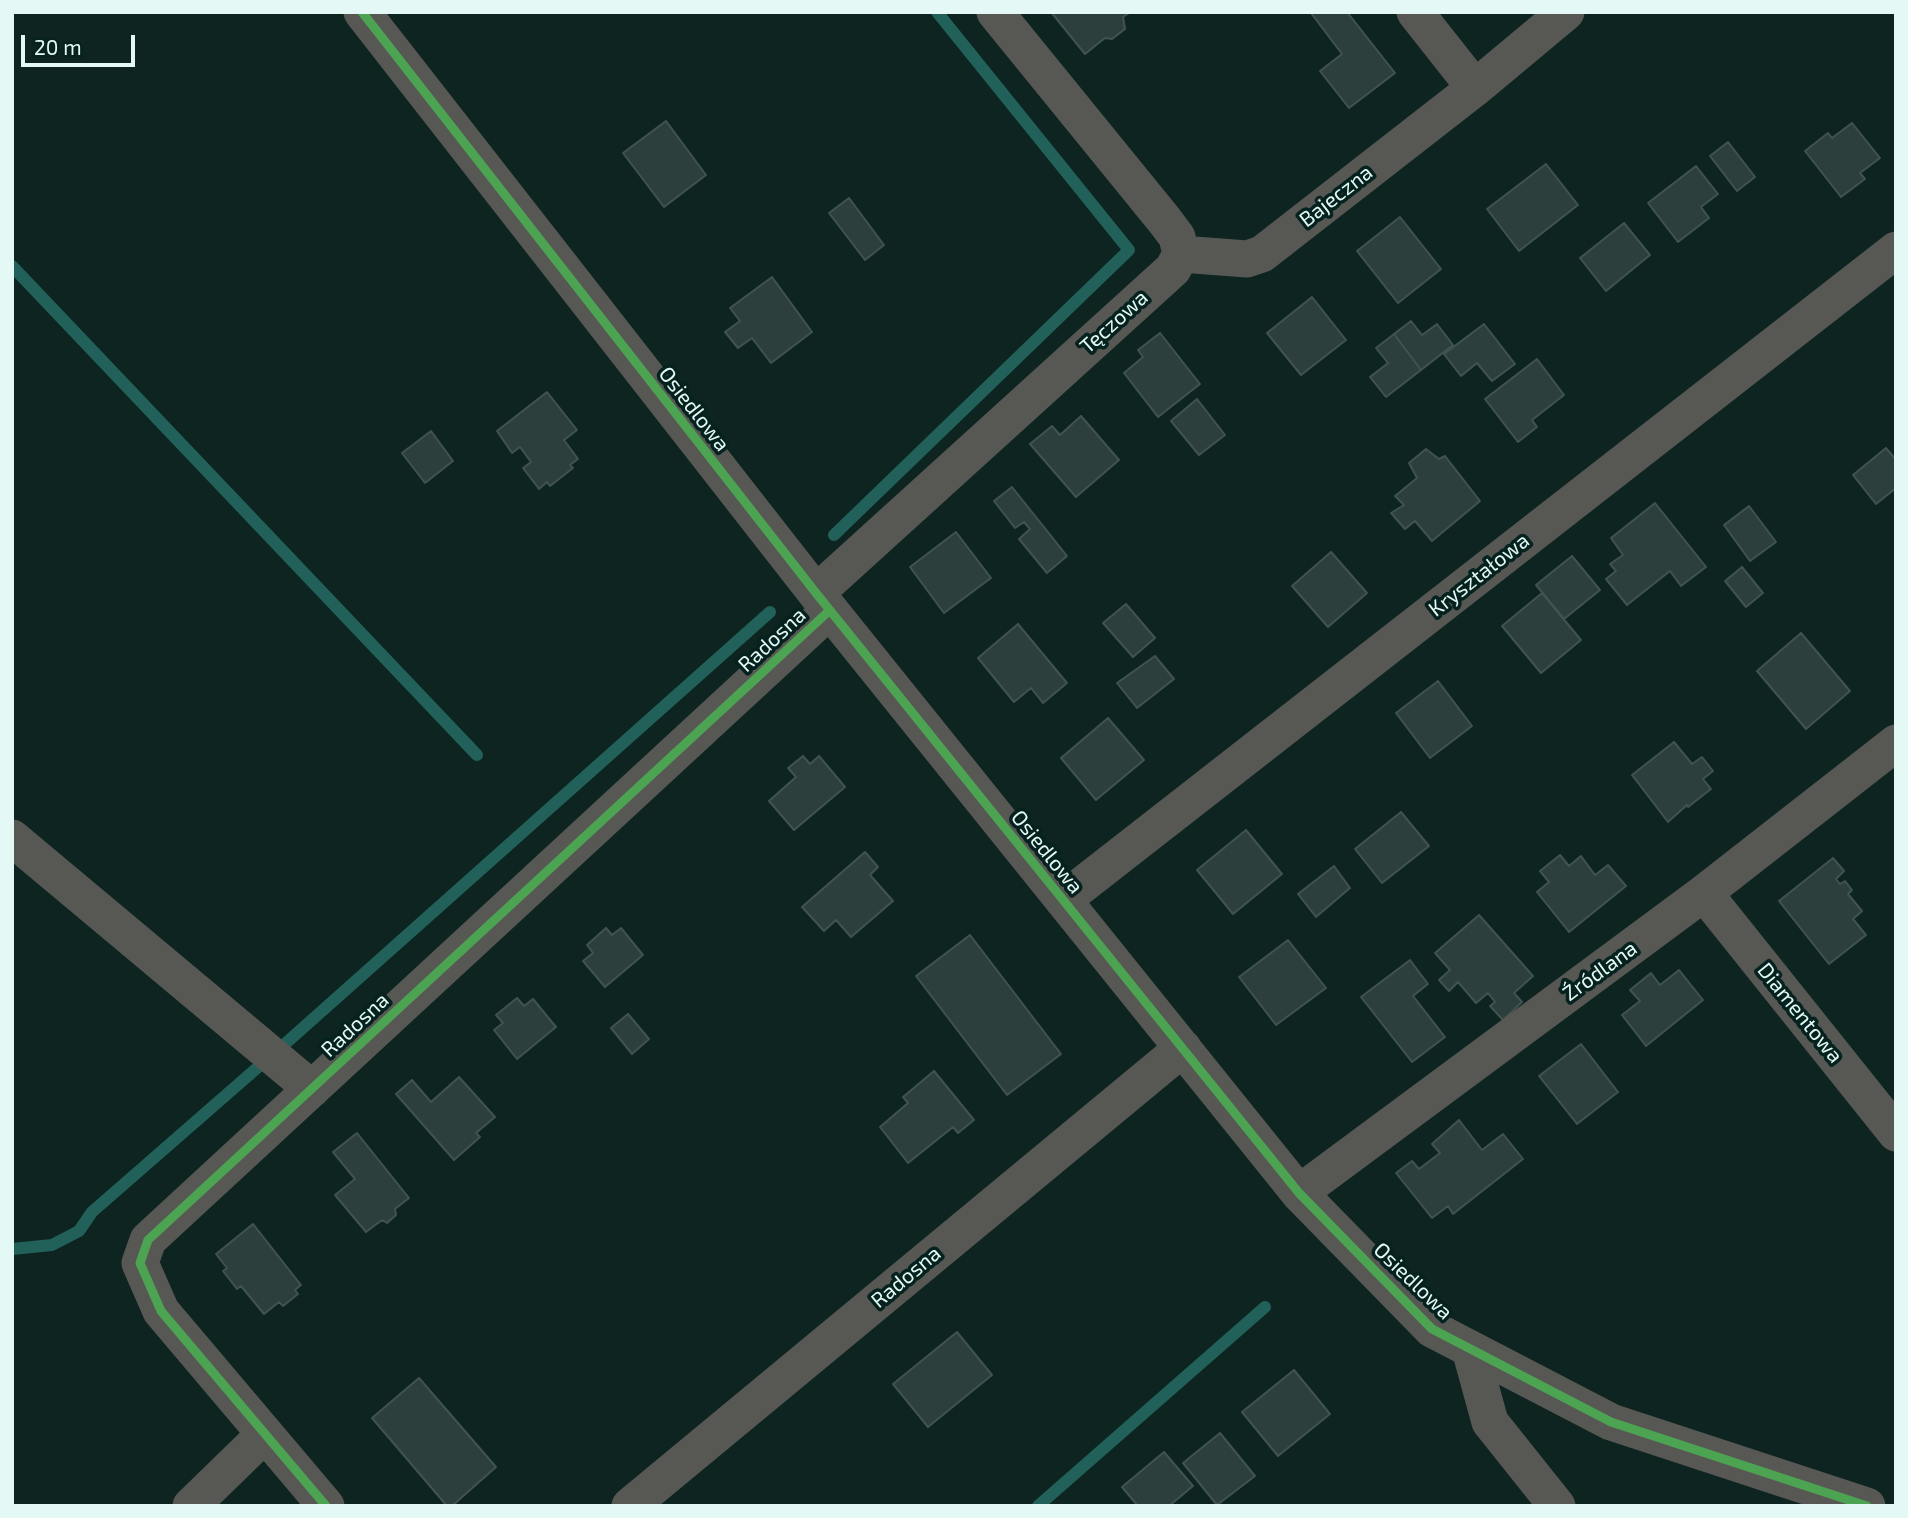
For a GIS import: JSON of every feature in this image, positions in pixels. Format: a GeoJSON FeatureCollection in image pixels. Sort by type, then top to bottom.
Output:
{"type":"FeatureCollection","features":[{"type":"Feature","properties":{"kind":"street","name":"Osiedlowa"},"geometry":{"type":"LineString","coordinates":[[362,12],[823,602],[1299,1193],[1432,1329],[1611,1422],[1867,1506]]}},
{"type":"Feature","properties":{"kind":"street"},"geometry":{"type":"LineString","coordinates":[[995,12],[1165,221],[1177,237],[1181,254]]}},
{"type":"Feature","properties":{"kind":"street"},"geometry":{"type":"LineString","coordinates":[[1416,12],[1475,88]]}},
{"type":"Feature","properties":{"kind":"street","name":"Bajeczna"},"geometry":{"type":"LineString","coordinates":[[1181,254],[1247,259],[1262,254],[1475,88],[1566,12]]}},
{"type":"Feature","properties":{"kind":"street","name":"Kryształowa"},"geometry":{"type":"LineString","coordinates":[[1063,900],[1896,250]]}},
{"type":"Feature","properties":{"kind":"street","name":"Tęczowa"},"geometry":{"type":"LineString","coordinates":[[823,602],[1173,269],[1181,254]]}},
{"type":"Feature","properties":{"kind":"street","name":"Radosna"},"geometry":{"type":"LineString","coordinates":[[326,1506],[162,1311],[140,1263],[148,1240],[312,1089],[823,602]]}},
{"type":"Feature","properties":{"kind":"street","name":"Źródlana"},"geometry":{"type":"LineString","coordinates":[[1299,1193],[1704,893],[1896,743]]}},
{"type":"Feature","properties":{"kind":"street"},"geometry":{"type":"LineString","coordinates":[[12,838],[312,1089]]}},
{"type":"Feature","properties":{"kind":"street","name":"Diamentowa"},"geometry":{"type":"LineString","coordinates":[[1704,893],[1896,1133]]}},
{"type":"Feature","properties":{"kind":"street","name":"Radosna"},"geometry":{"type":"LineString","coordinates":[[630,1506],[1182,1048]]}},
{"type":"Feature","properties":{"kind":"street"},"geometry":{"type":"LineString","coordinates":[[1470,1349],[1490,1422],[1557,1506]]}},
{"type":"Feature","properties":{"kind":"street"},"geometry":{"type":"LineString","coordinates":[[191,1506],[265,1434]]}},
{"type":"Feature","properties":{"kind":"building"},"geometry":{"type":"Polygon","coordinates":[[[1051,12],[1129,13],[1123,17],[1125,29],[1112,39],[1105,38],[1085,54],[1051,12]]]}},
{"type":"Feature","properties":{"kind":"building"},"geometry":{"type":"Polygon","coordinates":[[[1347,12],[1395,73],[1349,108],[1320,71],[1342,54],[1311,13],[1347,12]]]}},
{"type":"Feature","properties":{"kind":"building"},"geometry":{"type":"Polygon","coordinates":[[[666,121],[706,175],[664,207],[623,153],[666,121]]]}},
{"type":"Feature","properties":{"kind":"building"},"geometry":{"type":"Polygon","coordinates":[[[1852,123],[1880,158],[1860,173],[1865,179],[1841,197],[1805,151],[1828,133],[1832,138],[1852,123]]]}},
{"type":"Feature","properties":{"kind":"building"},"geometry":{"type":"Polygon","coordinates":[[[1728,142],[1755,177],[1737,191],[1710,156],[1728,142]]]}},
{"type":"Feature","properties":{"kind":"building"},"geometry":{"type":"Polygon","coordinates":[[[1546,164],[1578,205],[1519,251],[1487,209],[1546,164]]]}},
{"type":"Feature","properties":{"kind":"building"},"geometry":{"type":"Polygon","coordinates":[[[1696,166],[1718,194],[1701,207],[1709,218],[1678,242],[1648,203],[1696,166]]]}},
{"type":"Feature","properties":{"kind":"building"},"geometry":{"type":"Polygon","coordinates":[[[849,198],[884,245],[865,260],[829,213],[849,198]]]}},
{"type":"Feature","properties":{"kind":"building"},"geometry":{"type":"Polygon","coordinates":[[[1400,217],[1441,269],[1398,303],[1357,251],[1400,217]]]}},
{"type":"Feature","properties":{"kind":"building"},"geometry":{"type":"Polygon","coordinates":[[[1624,223],[1650,255],[1606,291],[1580,258],[1624,223]]]}},
{"type":"Feature","properties":{"kind":"building"},"geometry":{"type":"Polygon","coordinates":[[[772,277],[812,332],[771,363],[752,338],[738,348],[725,332],[740,321],[730,308],[772,277]]]}},
{"type":"Feature","properties":{"kind":"building"},"geometry":{"type":"Polygon","coordinates":[[[1312,297],[1346,340],[1301,375],[1267,333],[1312,297]]]}},
{"type":"Feature","properties":{"kind":"building"},"geometry":{"type":"Polygon","coordinates":[[[1411,321],[1422,335],[1437,324],[1453,345],[1421,370],[1394,334],[1411,321]]]}},
{"type":"Feature","properties":{"kind":"building"},"geometry":{"type":"Polygon","coordinates":[[[1484,324],[1515,364],[1492,381],[1477,363],[1461,376],[1444,354],[1484,324]]]}},
{"type":"Feature","properties":{"kind":"building"},"geometry":{"type":"Polygon","coordinates":[[[1160,333],[1200,384],[1158,417],[1124,373],[1143,357],[1138,350],[1160,333]]]}},
{"type":"Feature","properties":{"kind":"building"},"geometry":{"type":"Polygon","coordinates":[[[1394,334],[1421,370],[1386,397],[1370,377],[1388,363],[1376,348],[1394,334]]]}},
{"type":"Feature","properties":{"kind":"building"},"geometry":{"type":"Polygon","coordinates":[[[1537,359],[1564,395],[1532,420],[1537,427],[1518,442],[1485,399],[1537,359]]]}},
{"type":"Feature","properties":{"kind":"building"},"geometry":{"type":"Polygon","coordinates":[[[547,392],[577,430],[564,440],[578,459],[570,465],[573,468],[550,486],[547,482],[539,489],[523,468],[531,462],[520,447],[512,453],[497,431],[547,392]]]}},
{"type":"Feature","properties":{"kind":"building"},"geometry":{"type":"Polygon","coordinates":[[[1197,399],[1225,435],[1199,455],[1171,421],[1197,399]]]}},
{"type":"Feature","properties":{"kind":"building"},"geometry":{"type":"Polygon","coordinates":[[[1081,416],[1119,460],[1076,497],[1030,444],[1052,426],[1060,435],[1081,416]]]}},
{"type":"Feature","properties":{"kind":"building"},"geometry":{"type":"Polygon","coordinates":[[[431,431],[453,461],[425,483],[402,453],[431,431]]]}},
{"type":"Feature","properties":{"kind":"building"},"geometry":{"type":"Polygon","coordinates":[[[1886,448],[1896,460],[1896,488],[1876,504],[1853,475],[1886,448]]]}},
{"type":"Feature","properties":{"kind":"building"},"geometry":{"type":"Polygon","coordinates":[[[1426,449],[1439,459],[1445,456],[1480,501],[1432,541],[1415,521],[1405,529],[1391,513],[1404,505],[1395,496],[1417,478],[1409,463],[1426,449]]]}},
{"type":"Feature","properties":{"kind":"building"},"geometry":{"type":"Polygon","coordinates":[[[1012,487],[1067,556],[1047,573],[1019,539],[1030,529],[1024,522],[1015,528],[994,501],[1012,487]]]}},
{"type":"Feature","properties":{"kind":"building"},"geometry":{"type":"Polygon","coordinates":[[[1655,503],[1706,567],[1681,586],[1670,571],[1627,605],[1606,579],[1616,571],[1610,564],[1623,555],[1611,538],[1655,503]]]}},
{"type":"Feature","properties":{"kind":"building"},"geometry":{"type":"Polygon","coordinates":[[[1749,506],[1776,542],[1750,561],[1724,525],[1749,506]]]}},
{"type":"Feature","properties":{"kind":"building"},"geometry":{"type":"Polygon","coordinates":[[[956,532],[991,578],[944,613],[910,567],[956,532]]]}},
{"type":"Feature","properties":{"kind":"building"},"geometry":{"type":"Polygon","coordinates":[[[1331,552],[1367,593],[1328,627],[1292,586],[1331,552]]]}},
{"type":"Feature","properties":{"kind":"building"},"geometry":{"type":"Polygon","coordinates":[[[1572,556],[1600,590],[1564,619],[1536,585],[1572,556]]]}},
{"type":"Feature","properties":{"kind":"building"},"geometry":{"type":"Polygon","coordinates":[[[1742,567],[1763,593],[1746,607],[1725,581],[1742,567]]]}},
{"type":"Feature","properties":{"kind":"building"},"geometry":{"type":"Polygon","coordinates":[[[1542,593],[1581,640],[1541,673],[1502,626],[1542,593]]]}},
{"type":"Feature","properties":{"kind":"building"},"geometry":{"type":"Polygon","coordinates":[[[1126,604],[1155,638],[1133,657],[1103,623],[1126,604]]]}},
{"type":"Feature","properties":{"kind":"building"},"geometry":{"type":"Polygon","coordinates":[[[1018,624],[1067,683],[1043,703],[1031,688],[1014,702],[978,658],[1018,624]]]}},
{"type":"Feature","properties":{"kind":"building"},"geometry":{"type":"Polygon","coordinates":[[[1801,633],[1850,691],[1806,729],[1757,671],[1801,633]]]}},
{"type":"Feature","properties":{"kind":"building"},"geometry":{"type":"Polygon","coordinates":[[[1155,656],[1174,679],[1137,708],[1117,683],[1155,656]]]}},
{"type":"Feature","properties":{"kind":"building"},"geometry":{"type":"Polygon","coordinates":[[[1438,681],[1472,726],[1430,758],[1396,713],[1438,681]]]}},
{"type":"Feature","properties":{"kind":"building"},"geometry":{"type":"Polygon","coordinates":[[[1108,718],[1144,760],[1096,800],[1061,758],[1108,718]]]}},
{"type":"Feature","properties":{"kind":"building"},"geometry":{"type":"Polygon","coordinates":[[[1674,742],[1692,764],[1702,757],[1713,771],[1703,779],[1711,789],[1668,822],[1632,775],[1674,742]]]}},
{"type":"Feature","properties":{"kind":"building"},"geometry":{"type":"Polygon","coordinates":[[[803,756],[810,764],[819,756],[845,787],[794,830],[769,801],[796,777],[788,768],[803,756]]]}},
{"type":"Feature","properties":{"kind":"building"},"geometry":{"type":"Polygon","coordinates":[[[1401,812],[1429,846],[1382,883],[1355,849],[1401,812]]]}},
{"type":"Feature","properties":{"kind":"building"},"geometry":{"type":"Polygon","coordinates":[[[1246,830],[1282,874],[1233,914],[1197,870],[1246,830]]]}},
{"type":"Feature","properties":{"kind":"building"},"geometry":{"type":"Polygon","coordinates":[[[865,852],[878,867],[870,875],[893,901],[851,937],[836,920],[824,931],[802,907],[865,852]]]}},
{"type":"Feature","properties":{"kind":"building"},"geometry":{"type":"Polygon","coordinates":[[[1560,855],[1569,866],[1581,856],[1595,875],[1608,865],[1626,886],[1569,932],[1537,892],[1549,882],[1540,871],[1560,855]]]}},
{"type":"Feature","properties":{"kind":"building"},"geometry":{"type":"Polygon","coordinates":[[[1833,858],[1844,871],[1836,879],[1840,884],[1845,881],[1852,890],[1848,894],[1862,911],[1853,919],[1866,935],[1829,964],[1779,901],[1833,858]]]}},
{"type":"Feature","properties":{"kind":"building"},"geometry":{"type":"Polygon","coordinates":[[[1334,866],[1350,888],[1316,917],[1298,894],[1334,866]]]}},
{"type":"Feature","properties":{"kind":"building"},"geometry":{"type":"Polygon","coordinates":[[[1479,915],[1533,976],[1514,993],[1522,1002],[1503,1020],[1490,1006],[1495,1002],[1488,993],[1476,1003],[1458,982],[1449,991],[1439,980],[1450,970],[1435,953],[1479,915]]]}},
{"type":"Feature","properties":{"kind":"building"},"geometry":{"type":"Polygon","coordinates":[[[606,928],[612,935],[621,928],[643,955],[605,987],[583,961],[593,953],[587,945],[606,928]]]}},
{"type":"Feature","properties":{"kind":"building"},"geometry":{"type":"Polygon","coordinates":[[[970,935],[1061,1054],[1007,1095],[916,976],[970,935]]]}},
{"type":"Feature","properties":{"kind":"building"},"geometry":{"type":"Polygon","coordinates":[[[1288,940],[1326,988],[1276,1025],[1239,977],[1288,940]]]}},
{"type":"Feature","properties":{"kind":"building"},"geometry":{"type":"Polygon","coordinates":[[[1410,960],[1428,984],[1413,996],[1445,1037],[1412,1062],[1361,997],[1410,960]]]}},
{"type":"Feature","properties":{"kind":"building"},"geometry":{"type":"Polygon","coordinates":[[[1679,970],[1703,1000],[1646,1046],[1622,1015],[1640,1001],[1630,990],[1651,973],[1660,985],[1679,970]]]}},
{"type":"Feature","properties":{"kind":"building"},"geometry":{"type":"Polygon","coordinates":[[[517,998],[524,1006],[533,999],[556,1027],[517,1059],[494,1030],[503,1023],[496,1015],[517,998]]]}},
{"type":"Feature","properties":{"kind":"building"},"geometry":{"type":"Polygon","coordinates":[[[628,1014],[649,1039],[632,1054],[611,1028],[628,1014]]]}},
{"type":"Feature","properties":{"kind":"building"},"geometry":{"type":"Polygon","coordinates":[[[1581,1044],[1618,1092],[1577,1124],[1539,1076],[1581,1044]]]}},
{"type":"Feature","properties":{"kind":"building"},"geometry":{"type":"Polygon","coordinates":[[[934,1071],[974,1120],[958,1133],[953,1127],[908,1163],[880,1127],[908,1103],[903,1097],[934,1071]]]}},
{"type":"Feature","properties":{"kind":"building"},"geometry":{"type":"Polygon","coordinates":[[[459,1077],[495,1117],[476,1133],[480,1137],[454,1160],[396,1094],[412,1080],[431,1102],[459,1077]]]}},
{"type":"Feature","properties":{"kind":"building"},"geometry":{"type":"Polygon","coordinates":[[[1459,1120],[1482,1150],[1503,1134],[1523,1159],[1453,1214],[1448,1206],[1432,1218],[1396,1173],[1412,1161],[1419,1169],[1440,1153],[1432,1144],[1459,1120]]]}},
{"type":"Feature","properties":{"kind":"building"},"geometry":{"type":"Polygon","coordinates":[[[357,1133],[409,1198],[395,1209],[396,1215],[387,1223],[382,1220],[366,1232],[335,1195],[355,1179],[333,1152],[357,1133]]]}},
{"type":"Feature","properties":{"kind":"building"},"geometry":{"type":"Polygon","coordinates":[[[253,1224],[301,1285],[295,1290],[298,1294],[283,1306],[279,1302],[264,1314],[241,1286],[237,1289],[223,1271],[227,1268],[216,1254],[253,1224]]]}},
{"type":"Feature","properties":{"kind":"building"},"geometry":{"type":"Polygon","coordinates":[[[957,1332],[992,1375],[928,1427],[893,1384],[957,1332]]]}},
{"type":"Feature","properties":{"kind":"building"},"geometry":{"type":"Polygon","coordinates":[[[1294,1370],[1330,1414],[1278,1456],[1242,1412],[1294,1370]]]}},
{"type":"Feature","properties":{"kind":"building"},"geometry":{"type":"Polygon","coordinates":[[[419,1378],[496,1467],[452,1506],[447,1506],[372,1418],[419,1378]]]}},
{"type":"Feature","properties":{"kind":"building"},"geometry":{"type":"Polygon","coordinates":[[[1220,1433],[1255,1476],[1217,1505],[1183,1463],[1220,1433]]]}},
{"type":"Feature","properties":{"kind":"building"},"geometry":{"type":"Polygon","coordinates":[[[1164,1452],[1193,1486],[1169,1506],[1138,1506],[1122,1487],[1164,1452]]]}},
{"type":"Feature","properties":{"kind":"waterway"},"geometry":{"type":"LineString","coordinates":[[834,535],[1129,250],[937,12]]}},
{"type":"Feature","properties":{"kind":"waterway"},"geometry":{"type":"LineString","coordinates":[[12,266],[477,755]]}},
{"type":"Feature","properties":{"kind":"waterway"},"geometry":{"type":"LineString","coordinates":[[286,1043],[770,612]]}},
{"type":"Feature","properties":{"kind":"waterway"},"geometry":{"type":"LineString","coordinates":[[12,1249],[52,1245],[79,1231],[92,1212],[257,1068]]}},
{"type":"Feature","properties":{"kind":"waterway"},"geometry":{"type":"LineString","coordinates":[[1038,1506],[1265,1307]]}},
{"type":"Feature","properties":{"kind":"cycle path"},"geometry":{"type":"LineString","coordinates":[[362,12],[816,593],[1299,1193],[1432,1329],[1611,1422],[1867,1506]]}},
{"type":"Feature","properties":{"kind":"cycle path"},"geometry":{"type":"LineString","coordinates":[[326,1506],[161,1311],[140,1263],[148,1240],[830,610]]}}]}
